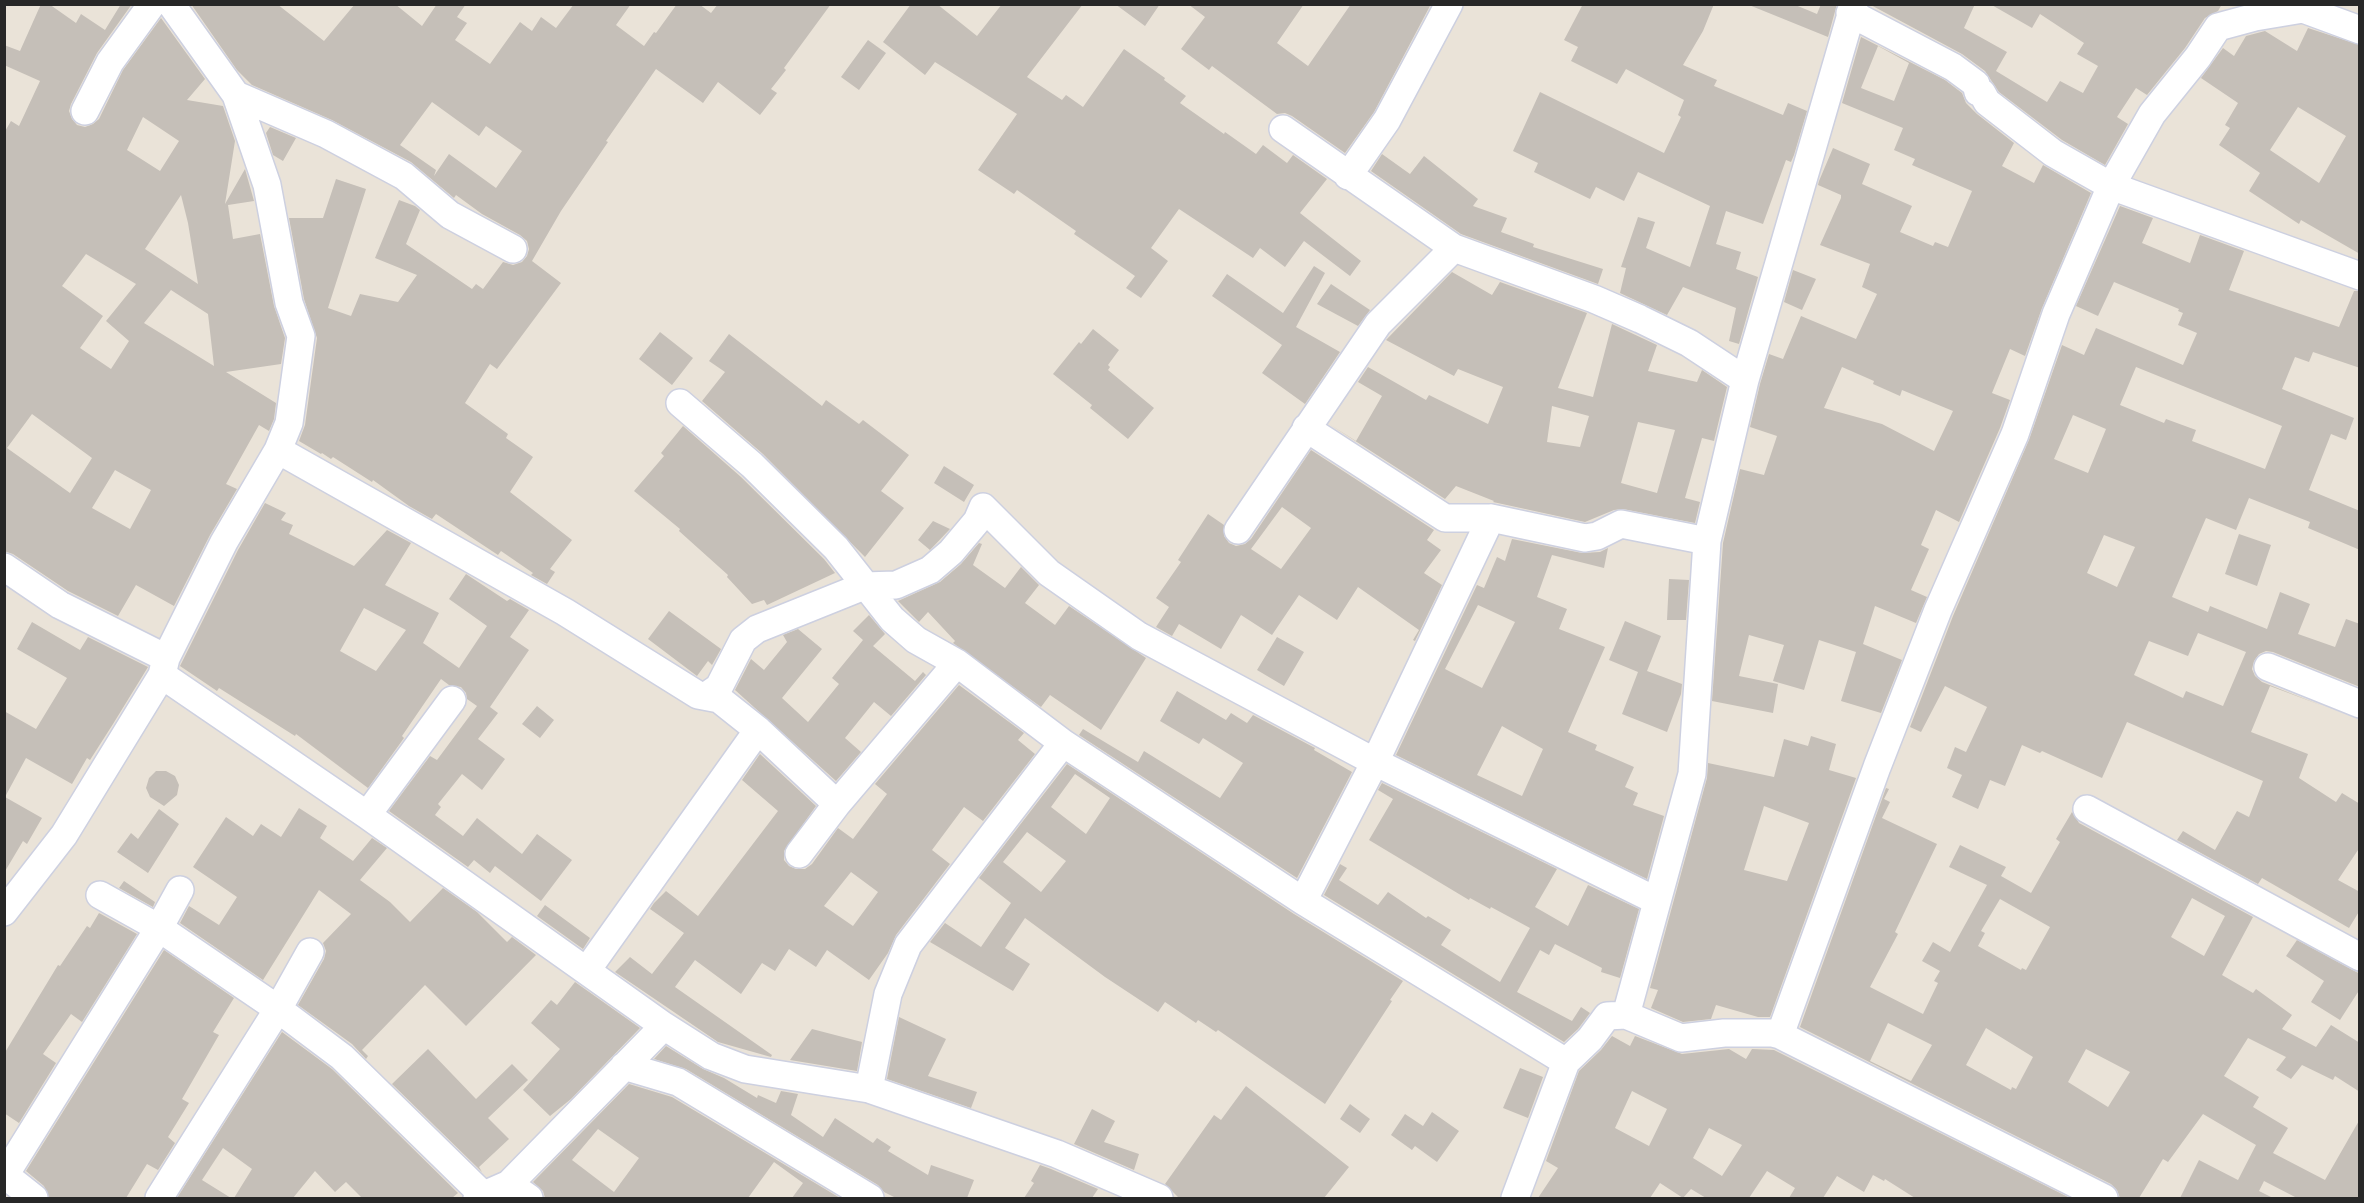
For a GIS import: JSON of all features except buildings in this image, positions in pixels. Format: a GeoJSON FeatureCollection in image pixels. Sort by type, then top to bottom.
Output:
{"type":"FeatureCollection","features":[{"type":"Feature","properties":{"kind":"street"},"geometry":{"type":"LineString","coordinates":[[85,111],[110,62],[152,4]]}},
{"type":"Feature","properties":{"kind":"street"},"geometry":{"type":"LineString","coordinates":[[4,912],[64,835],[164,666],[224,542],[278,450],[289,423],[301,336],[289,303],[267,185],[236,95],[171,4]]}},
{"type":"Feature","properties":{"kind":"street"},"geometry":{"type":"LineString","coordinates":[[1348,176],[1387,120],[1449,4]]}},
{"type":"Feature","properties":{"kind":"street"},"geometry":{"type":"LineString","coordinates":[[1626,1015],[1692,774],[1707,541],[1745,380],[1852,9],[1953,67],[1976,84],[1978,92],[1982,93],[1987,102],[2053,153],[2111,186],[2360,276]]}},
{"type":"Feature","properties":{"kind":"street"},"geometry":{"type":"LineString","coordinates":[[1780,1035],[1877,767],[1938,610],[2015,434],[2056,314],[2111,186],[2152,114],[2198,57],[2218,27],[2254,17],[2303,9],[2360,30]]}},
{"type":"Feature","properties":{"kind":"street"},"geometry":{"type":"LineString","coordinates":[[236,95],[326,134],[404,176],[450,214],[513,249]]}},
{"type":"Feature","properties":{"kind":"street"},"geometry":{"type":"LineString","coordinates":[[1283,129],[1454,248],[1594,299],[1640,319],[1689,343],[1745,380]]}},
{"type":"Feature","properties":{"kind":"street"},"geometry":{"type":"LineString","coordinates":[[1238,530],[1378,324],[1454,248]]}},
{"type":"Feature","properties":{"kind":"street"},"geometry":{"type":"LineString","coordinates":[[680,403],[752,465],[837,548],[864,586],[892,619],[916,640],[957,663],[1063,743],[1303,901],[1566,1062]]}},
{"type":"Feature","properties":{"kind":"street"},"geometry":{"type":"LineString","coordinates":[[1306,428],[1445,518],[1491,518],[1585,538],[1597,536],[1621,524],[1707,541]]}},
{"type":"Feature","properties":{"kind":"street"},"geometry":{"type":"LineString","coordinates":[[278,450],[566,612],[698,695],[719,699],[758,730],[837,804]]}},
{"type":"Feature","properties":{"kind":"street"},"geometry":{"type":"LineString","coordinates":[[706,696],[719,687],[743,640],[757,629],[864,586],[896,585],[930,570],[951,552],[977,521],[983,507],[1049,573],[1139,636],[1375,762],[1657,901]]}},
{"type":"Feature","properties":{"kind":"street"},"geometry":{"type":"LineString","coordinates":[[1303,901],[1375,762],[1491,518]]}},
{"type":"Feature","properties":{"kind":"street"},"geometry":{"type":"LineString","coordinates":[[4,567],[60,605],[164,666],[367,815],[664,1026],[711,1056],[745,1069],[869,1089],[1057,1154],[1159,1198]]}},
{"type":"Feature","properties":{"kind":"street"},"geometry":{"type":"LineString","coordinates":[[799,854],[837,804],[957,663]]}},
{"type":"Feature","properties":{"kind":"street"},"geometry":{"type":"LineString","coordinates":[[2268,667],[2360,704]]}},
{"type":"Feature","properties":{"kind":"street"},"geometry":{"type":"LineString","coordinates":[[367,815],[452,700]]}},
{"type":"Feature","properties":{"kind":"street"},"geometry":{"type":"LineString","coordinates":[[587,970],[758,730]]}},
{"type":"Feature","properties":{"kind":"street"},"geometry":{"type":"LineString","coordinates":[[869,1089],[888,994],[908,945],[1063,743]]}},
{"type":"Feature","properties":{"kind":"street"},"geometry":{"type":"LineString","coordinates":[[2087,809],[2360,957]]}},
{"type":"Feature","properties":{"kind":"street"},"geometry":{"type":"LineString","coordinates":[[34,1198],[5,1175],[159,928],[180,890]]}},
{"type":"Feature","properties":{"kind":"street"},"geometry":{"type":"LineString","coordinates":[[100,895],[159,928],[278,1009],[342,1057],[480,1197],[519,1191],[624,1066],[664,1026]]}},
{"type":"Feature","properties":{"kind":"street"},"geometry":{"type":"LineString","coordinates":[[159,1198],[278,1009],[310,952]]}},
{"type":"Feature","properties":{"kind":"street"},"geometry":{"type":"LineString","coordinates":[[1515,1198],[1566,1062],[1590,1039],[1607,1016],[1626,1015],[1681,1038],[1724,1033],[1780,1035],[2104,1198]]}},
{"type":"Feature","properties":{"kind":"street"},"geometry":{"type":"LineString","coordinates":[[624,1066],[678,1082],[870,1198]]}}]}
